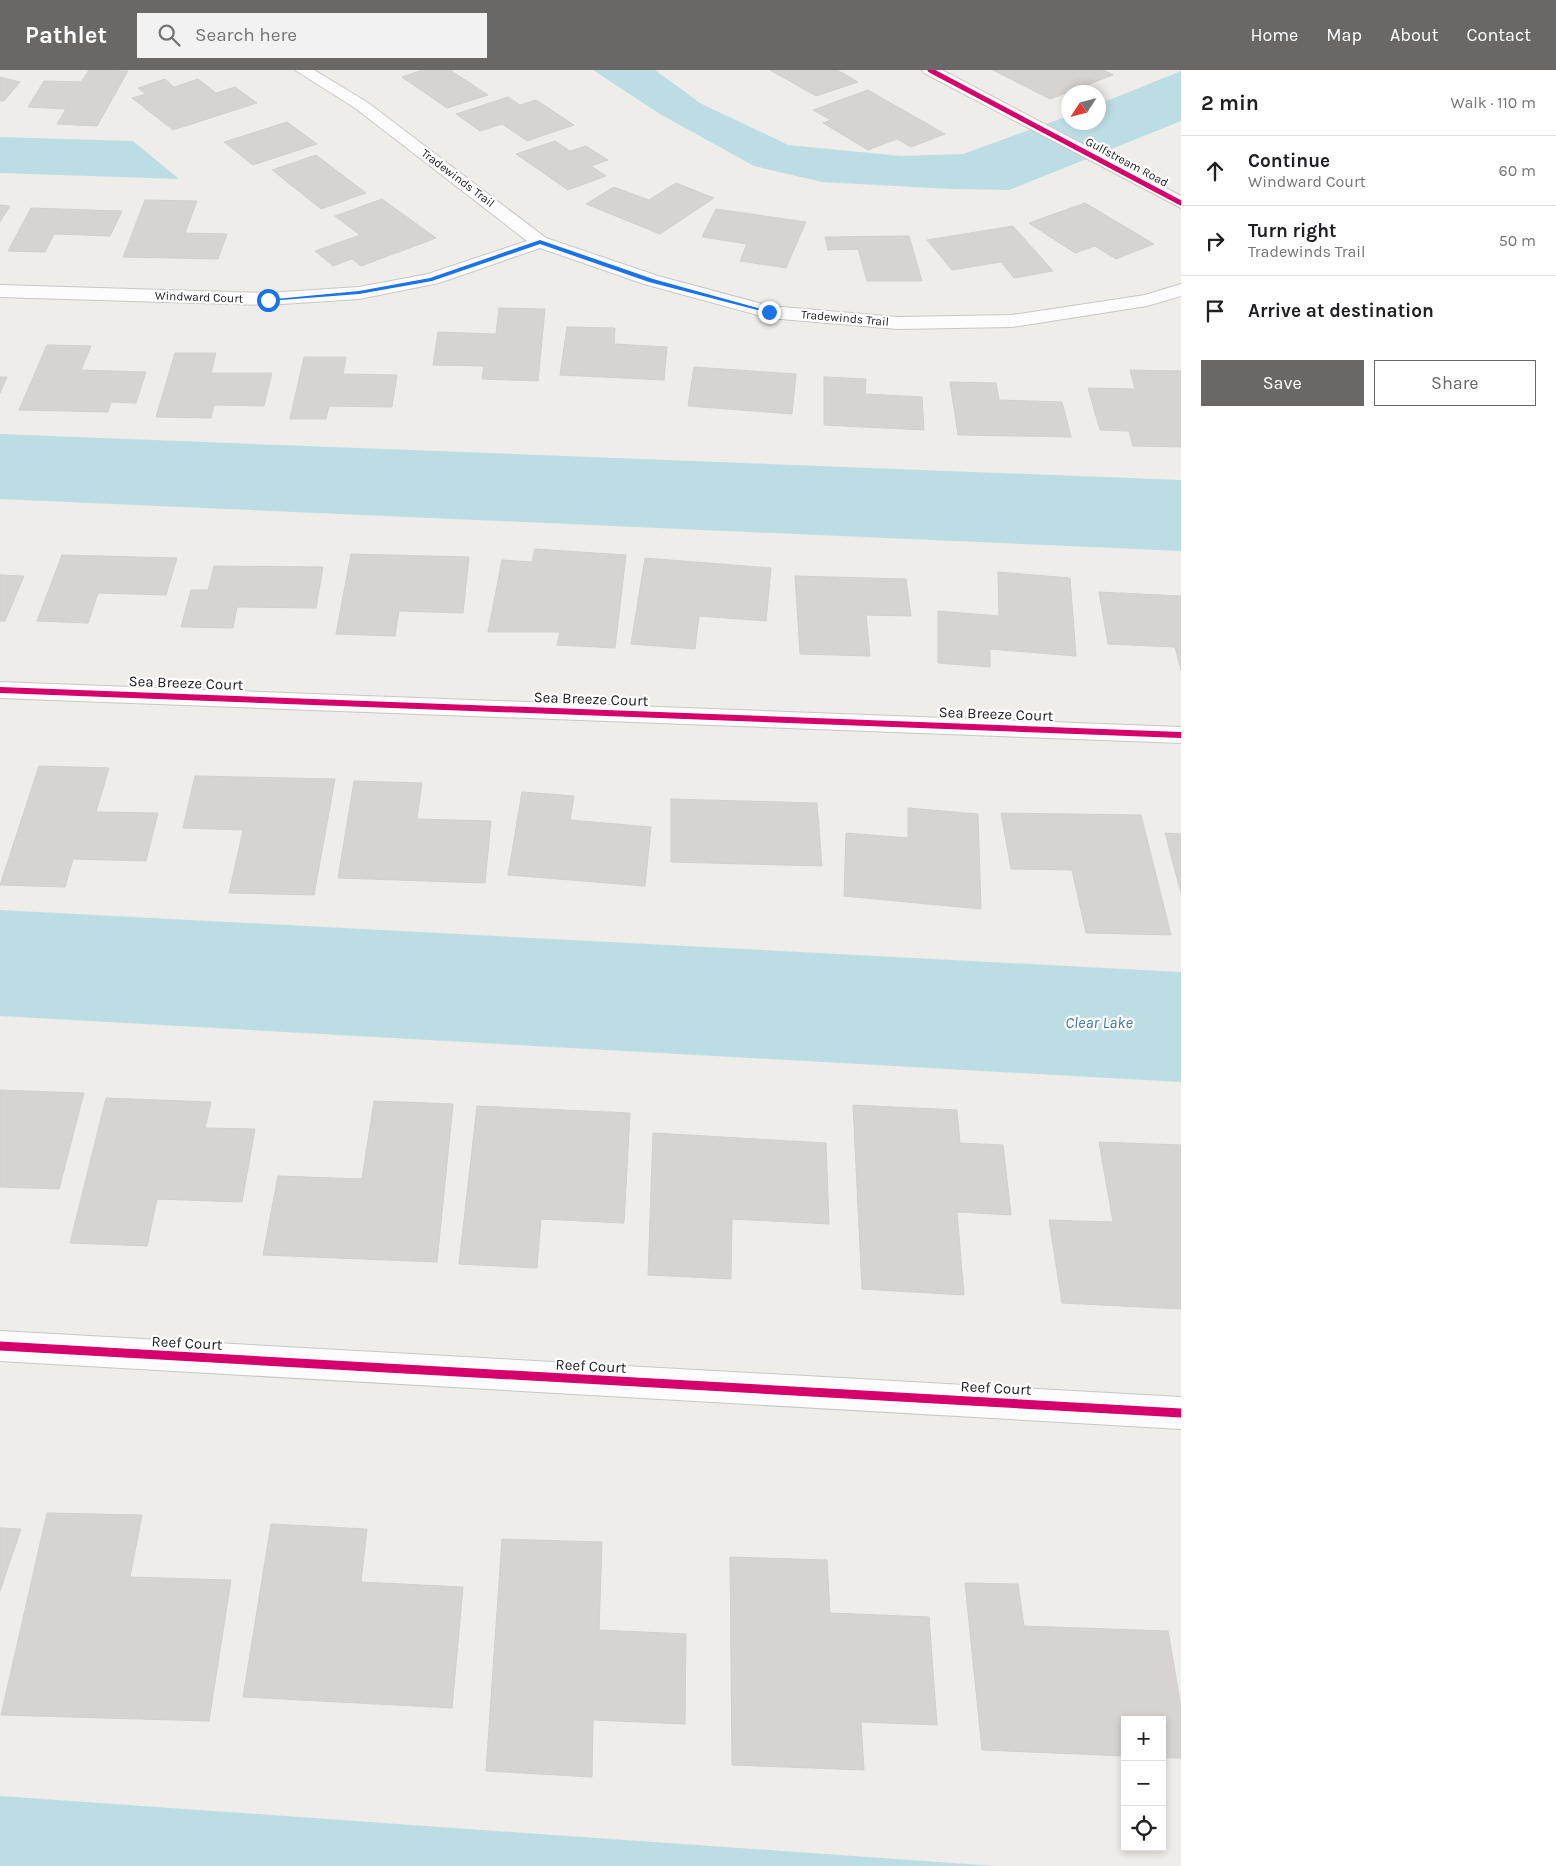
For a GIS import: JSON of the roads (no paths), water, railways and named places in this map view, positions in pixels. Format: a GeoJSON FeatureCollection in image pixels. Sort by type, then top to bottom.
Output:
{"type":"FeatureCollection","features":[{"type":"Feature","properties":{"kind":"street","name":"Tradewinds Trail"},"geometry":{"type":"LineString","coordinates":[[304,70],[362,105],[540,242],[651,280],[769,312],[898,323],[1012,321],[1147,300],[1181,290]]}},
{"type":"Feature","properties":{"kind":"street","name":"Gulfstream Road"},"geometry":{"type":"LineString","coordinates":[[930,70],[1181,203]]}},
{"type":"Feature","properties":{"kind":"street","name":"Windward Court"},"geometry":{"type":"LineString","coordinates":[[0,291],[268,300],[359,293],[432,279],[540,242]]}},
{"type":"Feature","properties":{"kind":"street","name":"Sea Breeze Court"},"geometry":{"type":"LineString","coordinates":[[0,690],[1181,735]]}},
{"type":"Feature","properties":{"kind":"street","name":"Reef Court"},"geometry":{"type":"LineString","coordinates":[[0,1346],[1181,1413]]}},
{"type":"Feature","properties":{"kind":"water"},"geometry":{"type":"Polygon","coordinates":[[[593,70],[655,70],[700,103],[788,145],[901,156],[963,154],[1061,119],[1061,130],[1106,130],[1106,101],[1181,71],[1181,121],[1009,190],[822,182],[754,166],[660,114],[593,70]]]}},
{"type":"Feature","properties":{"kind":"water"},"geometry":{"type":"Polygon","coordinates":[[[0,137],[133,141],[179,179],[0,173],[0,137]]]}},
{"type":"Feature","properties":{"kind":"water"},"geometry":{"type":"Polygon","coordinates":[[[0,434],[1181,480],[1181,551],[0,499],[0,434]]]}},
{"type":"Feature","properties":{"kind":"water","name":"Clear Lake"},"geometry":{"type":"Polygon","coordinates":[[[0,910],[1181,972],[1181,1082],[0,1016],[0,910]]]}},
{"type":"Feature","properties":{"kind":"water"},"geometry":{"type":"Polygon","coordinates":[[[0,1796],[995,1866],[0,1866],[0,1796]]]}}]}
